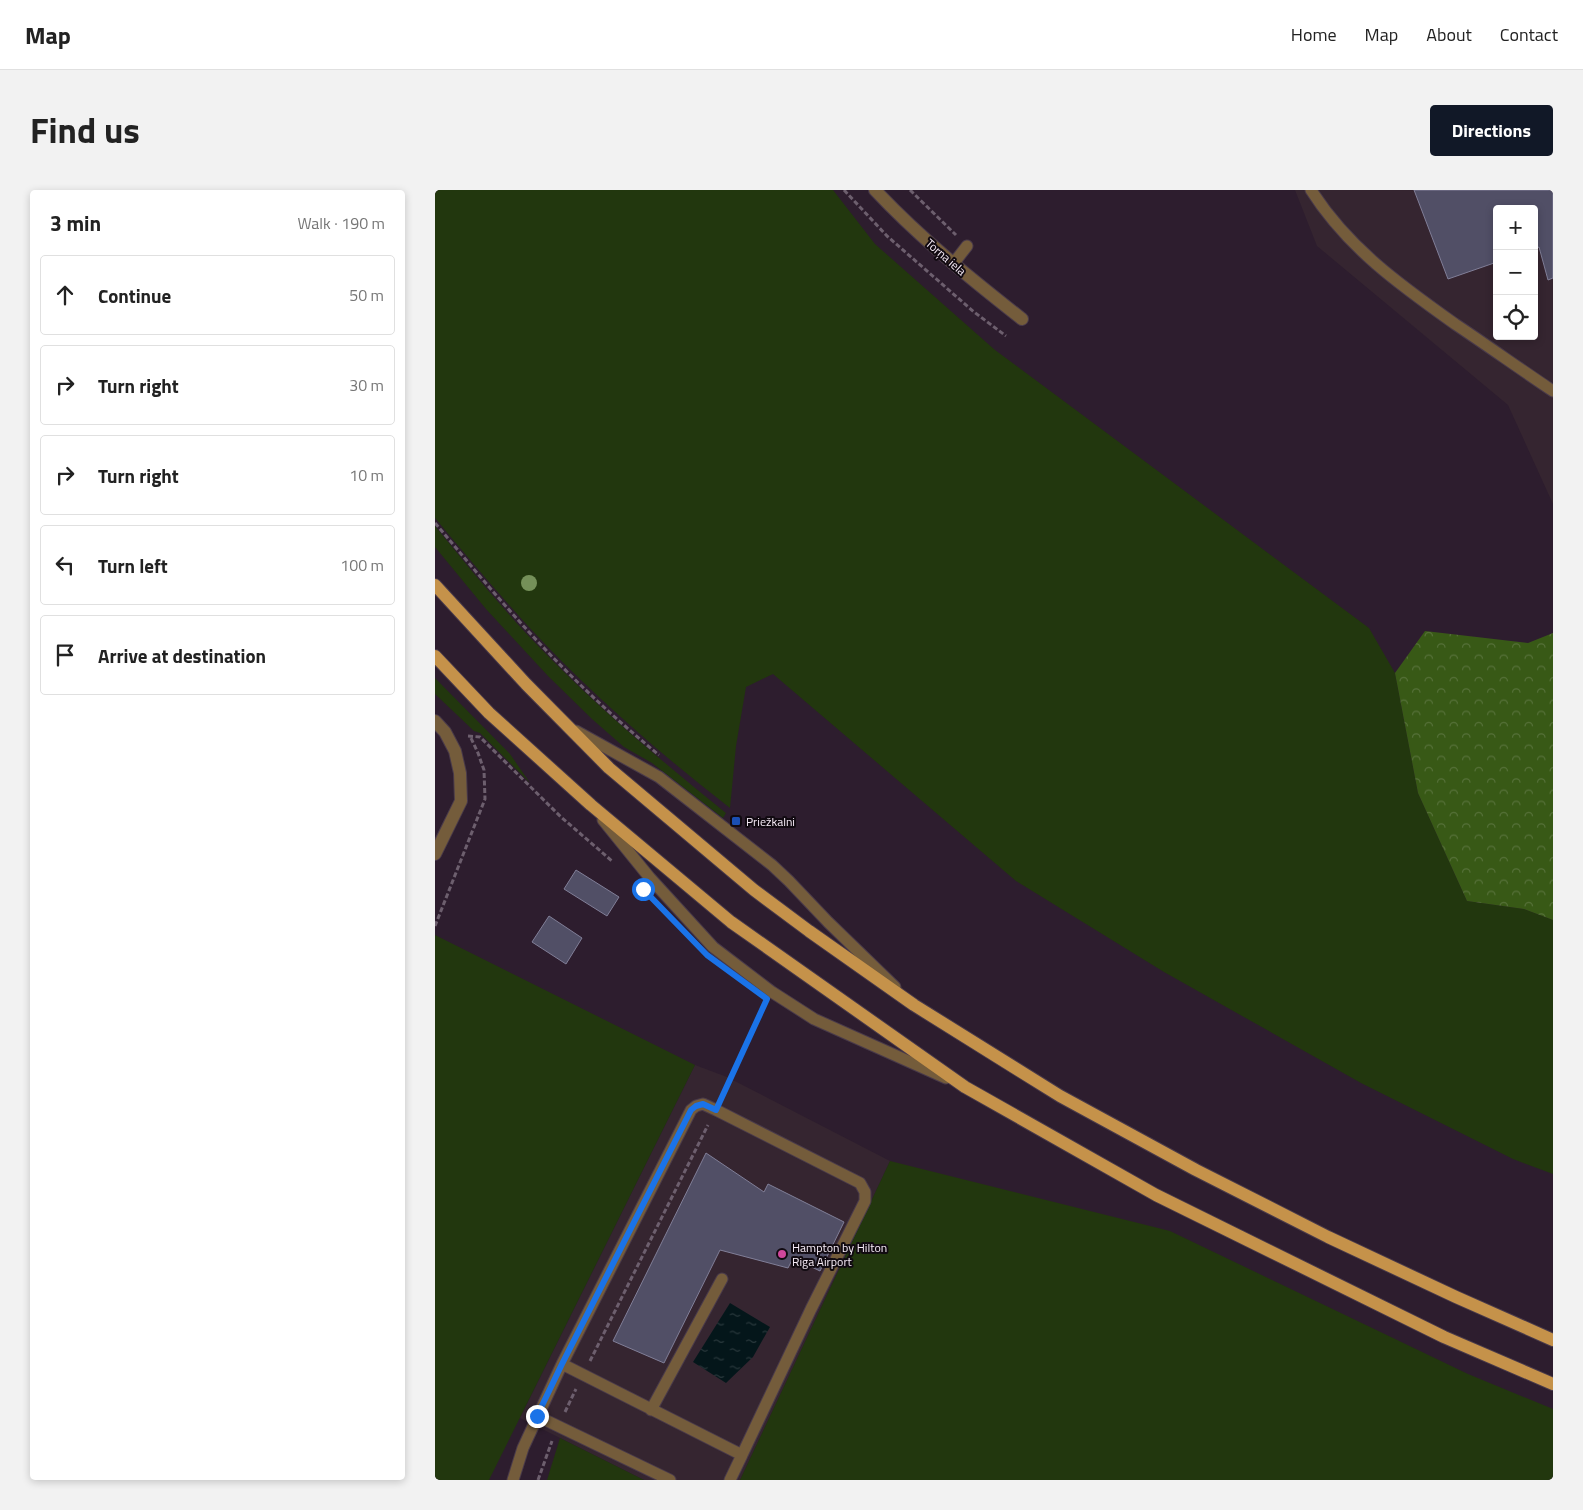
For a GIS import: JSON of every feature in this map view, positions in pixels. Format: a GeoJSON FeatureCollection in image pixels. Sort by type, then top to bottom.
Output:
{"type":"FeatureCollection","features":[{"type":"Feature","properties":{"kind":"main road"},"geometry":{"type":"LineString","coordinates":[[435,584],[526,684],[609,768],[754,890],[914,1005],[1060,1096],[1196,1170],[1336,1241],[1456,1298],[1553,1340]]}},
{"type":"Feature","properties":{"kind":"main road"},"geometry":{"type":"LineString","coordinates":[[435,656],[489,713],[591,805],[731,922],[965,1087],[1155,1195],[1444,1337],[1553,1384]]}},
{"type":"Feature","properties":{"kind":"street","name":"Torņa iela"},"geometry":{"type":"LineString","coordinates":[[875,190],[953,264],[1022,319]]}},
{"type":"Feature","properties":{"kind":"street"},"geometry":{"type":"LineString","coordinates":[[435,721],[445,732],[455,751],[460,773],[461,801],[435,854]]}},
{"type":"Feature","properties":{"kind":"lane"},"geometry":{"type":"LineString","coordinates":[[1311,190],[1318,202],[1349,240],[1380,269],[1413,295],[1553,391]]}},
{"type":"Feature","properties":{"kind":"lane"},"geometry":{"type":"LineString","coordinates":[[953,264],[967,246]]}},
{"type":"Feature","properties":{"kind":"lane"},"geometry":{"type":"LineString","coordinates":[[569,728],[659,777],[772,865],[914,1005]]}},
{"type":"Feature","properties":{"kind":"lane"},"geometry":{"type":"LineString","coordinates":[[591,805],[650,878],[713,947],[771,992],[814,1019],[965,1087]]}},
{"type":"Feature","properties":{"kind":"lane"},"geometry":{"type":"LineString","coordinates":[[513,1480],[523,1448],[562,1364],[691,1110],[703,1104],[860,1183],[865,1192],[865,1201],[811,1309],[730,1480]]}},
{"type":"Feature","properties":{"kind":"lane"},"geometry":{"type":"LineString","coordinates":[[651,1410],[722,1279]]}},
{"type":"Feature","properties":{"kind":"lane"},"geometry":{"type":"LineString","coordinates":[[562,1364],[742,1455]]}},
{"type":"Feature","properties":{"kind":"lane"},"geometry":{"type":"LineString","coordinates":[[537,1416],[670,1480]]}},
{"type":"Feature","properties":{"kind":"path"},"geometry":{"type":"LineString","coordinates":[[843,190],[887,236],[974,312],[1006,336]]}},
{"type":"Feature","properties":{"kind":"path"},"geometry":{"type":"LineString","coordinates":[[910,190],[967,246]]}},
{"type":"Feature","properties":{"kind":"path"},"geometry":{"type":"LineString","coordinates":[[445,732],[480,737],[561,817],[613,863]]}},
{"type":"Feature","properties":{"kind":"path"},"geometry":{"type":"LineString","coordinates":[[538,1480],[558,1426],[716,1110],[767,999]]}},
{"type":"Feature","properties":{"kind":"shaded area"},"geometry":{"type":"Polygon","coordinates":[[[1295,190],[1414,190],[1448,279],[1493,263],[1493,340],[1538,340],[1539,247],[1548,280],[1553,278],[1553,504],[1508,405],[1317,246],[1295,190]]]}},
{"type":"Feature","properties":{"kind":"shaded area"},"geometry":{"type":"Polygon","coordinates":[[[695,1065],[727,1077],[890,1161],[740,1480],[644,1480],[520,1418],[695,1065]]]}},
{"type":"Feature","properties":{"kind":"green space"},"geometry":{"type":"Polygon","coordinates":[[[435,190],[833,190],[875,244],[995,350],[1369,628],[1395,673],[1418,793],[1467,901],[1524,909],[1553,920],[1553,1174],[1513,1159],[1361,1083],[1164,972],[1016,881],[773,674],[746,687],[736,746],[730,808],[625,721],[599,698],[527,625],[435,518],[435,190]]]}},
{"type":"Feature","properties":{"kind":"green space"},"geometry":{"type":"Polygon","coordinates":[[[435,526],[532,640],[634,737],[726,813],[723,818],[652,763],[624,747],[548,676],[486,609],[435,547],[435,526]]]}},
{"type":"Feature","properties":{"kind":"green space"},"geometry":{"type":"Polygon","coordinates":[[[1425,631],[1528,643],[1553,633],[1553,920],[1524,909],[1467,901],[1418,793],[1395,673],[1425,631]]]}},
{"type":"Feature","properties":{"kind":"green space"},"geometry":{"type":"Polygon","coordinates":[[[435,678],[510,754],[530,783],[480,733],[474,731],[435,694],[435,678]]]}},
{"type":"Feature","properties":{"kind":"green space"},"geometry":{"type":"Polygon","coordinates":[[[435,935],[695,1065],[489,1480],[435,1480],[435,935]]]}},
{"type":"Feature","properties":{"kind":"green space"},"geometry":{"type":"Polygon","coordinates":[[[890,1161],[1170,1231],[1468,1374],[1553,1409],[1553,1480],[740,1480],[890,1161]]]}},
{"type":"Feature","properties":{"kind":"green space"},"geometry":{"type":"Polygon","coordinates":[[[560,1438],[644,1480],[547,1480],[560,1438]]]}},
{"type":"Feature","properties":{"kind":"water"},"geometry":{"type":"Polygon","coordinates":[[[730,1303],[770,1327],[753,1357],[726,1383],[693,1362],[730,1303]]]}},
{"type":"Feature","properties":{"kind":"building"},"geometry":{"type":"Polygon","coordinates":[[[1414,190],[1553,190],[1553,278],[1548,280],[1538,247],[1538,205],[1493,205],[1493,263],[1448,279],[1414,190]]]}},
{"type":"Feature","properties":{"kind":"building"},"geometry":{"type":"Polygon","coordinates":[[[576,870],[619,897],[607,916],[564,889],[576,870]]]}},
{"type":"Feature","properties":{"kind":"building"},"geometry":{"type":"Polygon","coordinates":[[[549,916],[582,938],[566,964],[532,942],[549,916]]]}},
{"type":"Feature","properties":{"kind":"building","name":"Hampton by Hilton Riga Airport"},"geometry":{"type":"Polygon","coordinates":[[[706,1153],[764,1192],[768,1184],[844,1222],[820,1271],[793,1258],[788,1268],[720,1250],[664,1363],[613,1341],[706,1153]]]}},
{"type":"Feature","properties":{"kind":"place","name":"Priežkalni"},"geometry":{"type":"Point","coordinates":[736,821]}},
{"type":"Feature","properties":{"kind":"place","name":"Hampton by Hilton Riga Airport"},"geometry":{"type":"Point","coordinates":[782,1254]}},
{"type":"Feature","properties":{"kind":"route"},"geometry":{"type":"LineString","coordinates":[[537,1416],[691,1110],[703,1104],[716,1110],[767,999],[707,955],[643,889]]}}]}
